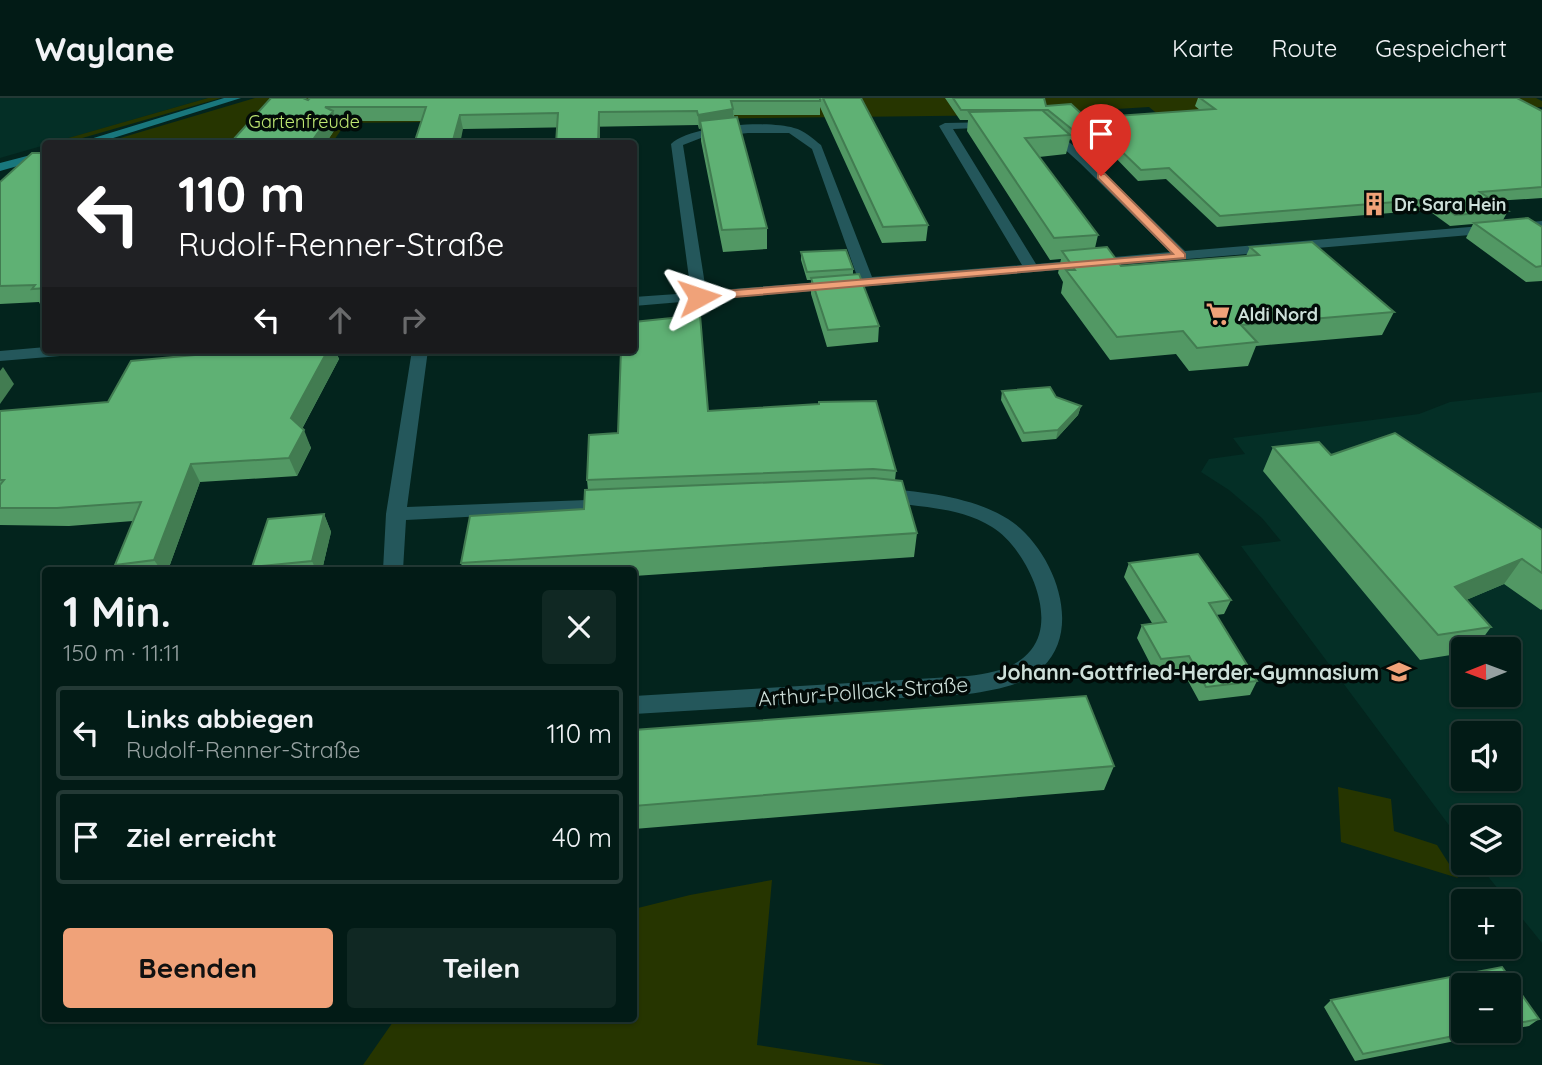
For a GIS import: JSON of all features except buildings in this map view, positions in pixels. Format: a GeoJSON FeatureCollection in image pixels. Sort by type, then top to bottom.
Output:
{"type":"FeatureCollection","features":[{"type":"Feature","properties":{"kind":"street"},"geometry":{"type":"LineString","coordinates":[[94,140],[236,98]]}},
{"type":"Feature","properties":{"kind":"street"},"geometry":{"type":"LineString","coordinates":[[1014,124],[945,126],[1032,269]]}},
{"type":"Feature","properties":{"kind":"street"},"geometry":{"type":"LineString","coordinates":[[1028,124],[1042,124],[1074,151],[1182,256]]}},
{"type":"Feature","properties":{"kind":"street"},"geometry":{"type":"LineString","coordinates":[[699,297],[677,144],[695,135],[792,130],[817,148],[867,283]]}},
{"type":"Feature","properties":{"kind":"street"},"geometry":{"type":"LineString","coordinates":[[0,167],[42,155]]}},
{"type":"Feature","properties":{"kind":"street"},"geometry":{"type":"LineString","coordinates":[[637,302],[1542,225]]}},
{"type":"Feature","properties":{"kind":"street"},"geometry":{"type":"LineString","coordinates":[[0,356],[42,352]]}},
{"type":"Feature","properties":{"kind":"street"},"geometry":{"type":"LineString","coordinates":[[393,567],[396,514],[419,354]]}},
{"type":"Feature","properties":{"kind":"street","name":"Arthur-Pollack-Straße"},"geometry":{"type":"LineString","coordinates":[[637,705],[968,685],[998,681],[1031,663],[1046,646],[1051,614],[1048,590],[1035,559],[1013,532],[965,509],[933,500],[859,494]]}},
{"type":"Feature","properties":{"kind":"street"},"geometry":{"type":"LineString","coordinates":[[396,514],[627,504]]}},
{"type":"Feature","properties":{"kind":"shaded area"},"geometry":{"type":"Polygon","coordinates":[[[0,98],[208,98],[62,140],[42,140],[42,146],[0,158],[0,98]]]}},
{"type":"Feature","properties":{"kind":"shaded area","name":"Johann-Gottfried-Herder-Gymnasium"},"geometry":{"type":"Polygon","coordinates":[[[1542,392],[1542,943],[1521,917],[1521,889],[1498,889],[1487,875],[1521,875],[1521,805],[1451,805],[1451,828],[1241,546],[1281,541],[1262,518],[1229,490],[1201,472],[1209,459],[1245,454],[1233,438],[1419,414],[1450,402],[1542,392]]]}},
{"type":"Feature","properties":{"kind":"green space"},"geometry":{"type":"Polygon","coordinates":[[[208,98],[221,98],[75,140],[61,140],[208,98]]]}},
{"type":"Feature","properties":{"kind":"green space","name":"Gartenfreude"},"geometry":{"type":"Polygon","coordinates":[[[255,98],[1536,98],[1542,101],[1542,107],[1181,133],[1149,107],[1020,115],[346,123],[334,140],[113,140],[255,98]]]}},
{"type":"Feature","properties":{"kind":"green space"},"geometry":{"type":"Polygon","coordinates":[[[1338,787],[1391,799],[1394,831],[1437,845],[1451,867],[1451,875],[1458,878],[1341,842],[1338,787]]]}},
{"type":"Feature","properties":{"kind":"green space"},"geometry":{"type":"Polygon","coordinates":[[[772,880],[757,1045],[885,1065],[363,1065],[393,1022],[637,1022],[637,908],[690,895],[772,880]]]}},
{"type":"Feature","properties":{"kind":"place","name":"Dr. Sara Hein"},"geometry":{"type":"Point","coordinates":[1374,204]}},
{"type":"Feature","properties":{"kind":"place","name":"Aldi Nord"},"geometry":{"type":"Point","coordinates":[1218,314]}},
{"type":"Feature","properties":{"kind":"place","name":"Johann-Gottfried-Herder-Gymnasium"},"geometry":{"type":"Point","coordinates":[1399,672]}},
{"type":"Feature","properties":{"kind":"route"},"geometry":{"type":"LineString","coordinates":[[699,297],[1182,256],[1101,176]]}}]}
